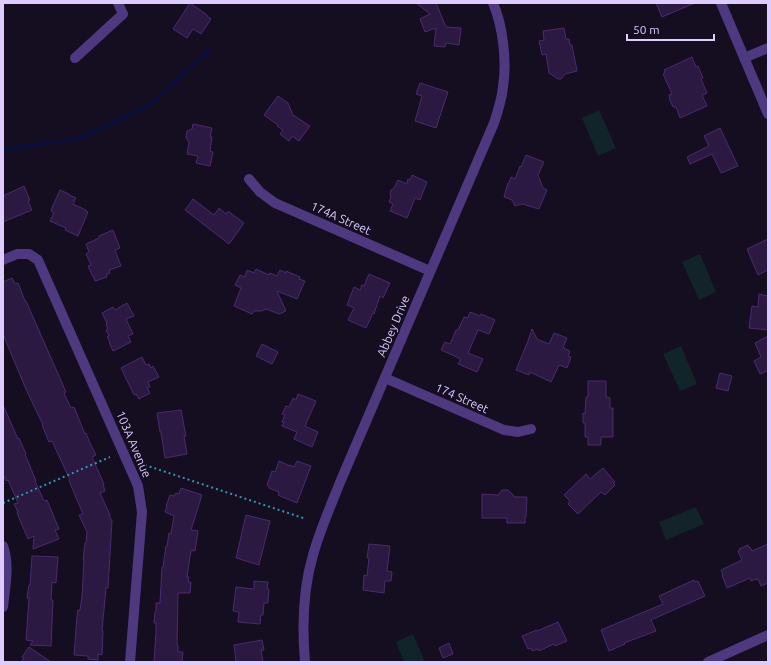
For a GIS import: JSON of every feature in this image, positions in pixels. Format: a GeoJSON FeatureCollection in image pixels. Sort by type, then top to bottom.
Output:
{"type":"FeatureCollection","features":[{"type":"Feature","properties":{"kind":"street"},"geometry":{"type":"LineString","coordinates":[[75,58],[124,14],[118,3]]}},
{"type":"Feature","properties":{"kind":"street","name":"Abbey Drive"},"geometry":{"type":"LineString","coordinates":[[305,662],[304,627],[308,572],[317,540],[335,494],[494,123],[500,105],[504,85],[503,43],[500,25],[493,3]]}},
{"type":"Feature","properties":{"kind":"street"},"geometry":{"type":"LineString","coordinates":[[721,3],[768,114]]}},
{"type":"Feature","properties":{"kind":"street"},"geometry":{"type":"LineString","coordinates":[[744,58],[768,48]]}},
{"type":"Feature","properties":{"kind":"street","name":"174A Street"},"geometry":{"type":"LineString","coordinates":[[249,179],[260,192],[275,203],[430,271]]}},
{"type":"Feature","properties":{"kind":"street","name":"103A Avenue"},"geometry":{"type":"LineString","coordinates":[[3,260],[17,254],[29,254],[38,260],[138,486],[142,512],[130,662]]}},
{"type":"Feature","properties":{"kind":"street","name":"174 Street"},"geometry":{"type":"LineString","coordinates":[[385,378],[504,430],[518,432],[531,429]]}},
{"type":"Feature","properties":{"kind":"street"},"geometry":{"type":"LineString","coordinates":[[3,546],[6,557],[3,608]]}},
{"type":"Feature","properties":{"kind":"street"},"geometry":{"type":"LineString","coordinates":[[708,662],[768,635]]}},
{"type":"Feature","properties":{"kind":"path"},"geometry":{"type":"LineString","coordinates":[[3,503],[110,457]]}},
{"type":"Feature","properties":{"kind":"path"},"geometry":{"type":"LineString","coordinates":[[140,465],[142,464],[306,519]]}},
{"type":"Feature","properties":{"kind":"shaded area"},"geometry":{"type":"Polygon","coordinates":[[[599,110],[616,148],[598,156],[582,118],[599,110]]]}},
{"type":"Feature","properties":{"kind":"shaded area"},"geometry":{"type":"Polygon","coordinates":[[[700,254],[716,292],[699,300],[682,262],[700,254]]]}},
{"type":"Feature","properties":{"kind":"shaded area"},"geometry":{"type":"Polygon","coordinates":[[[681,346],[697,384],[680,391],[663,354],[681,346]]]}},
{"type":"Feature","properties":{"kind":"shaded area"},"geometry":{"type":"Polygon","coordinates":[[[696,507],[704,524],[666,540],[659,522],[696,507]]]}},
{"type":"Feature","properties":{"kind":"shaded area"},"geometry":{"type":"Polygon","coordinates":[[[413,634],[425,662],[404,662],[396,642],[413,634]]]}},
{"type":"Feature","properties":{"kind":"building"},"geometry":{"type":"Polygon","coordinates":[[[190,3],[211,19],[201,34],[193,29],[187,38],[173,29],[190,3]]]}},
{"type":"Feature","properties":{"kind":"building"},"geometry":{"type":"Polygon","coordinates":[[[416,3],[436,3],[446,27],[461,28],[459,45],[446,43],[445,47],[434,46],[436,28],[425,32],[420,19],[430,14],[416,3]]]}},
{"type":"Feature","properties":{"kind":"building"},"geometry":{"type":"Polygon","coordinates":[[[656,3],[695,3],[662,17],[656,3]]]}},
{"type":"Feature","properties":{"kind":"building"},"geometry":{"type":"Polygon","coordinates":[[[564,28],[566,39],[569,39],[570,45],[572,45],[577,71],[565,74],[561,79],[558,79],[549,73],[546,54],[542,55],[539,41],[544,40],[543,31],[564,28]]]}},
{"type":"Feature","properties":{"kind":"building"},"geometry":{"type":"Polygon","coordinates":[[[692,57],[703,78],[701,79],[707,93],[702,95],[707,106],[680,118],[676,107],[673,107],[669,98],[669,95],[672,94],[663,74],[665,73],[664,70],[692,57]]]}},
{"type":"Feature","properties":{"kind":"building"},"geometry":{"type":"Polygon","coordinates":[[[420,83],[448,92],[436,128],[415,121],[422,96],[416,94],[420,83]]]}},
{"type":"Feature","properties":{"kind":"building"},"geometry":{"type":"Polygon","coordinates":[[[278,96],[288,103],[293,115],[310,126],[299,141],[292,136],[289,141],[280,134],[283,130],[264,115],[278,96]]]}},
{"type":"Feature","properties":{"kind":"building"},"geometry":{"type":"Polygon","coordinates":[[[193,124],[212,128],[210,137],[212,137],[210,151],[213,152],[210,166],[196,163],[198,156],[187,154],[189,143],[186,137],[187,131],[192,129],[193,124]]]}},
{"type":"Feature","properties":{"kind":"building"},"geometry":{"type":"Polygon","coordinates":[[[720,128],[738,166],[721,173],[712,154],[690,164],[687,157],[709,146],[704,136],[720,128]]]}},
{"type":"Feature","properties":{"kind":"building"},"geometry":{"type":"Polygon","coordinates":[[[526,155],[544,162],[538,175],[543,188],[547,190],[539,209],[522,204],[515,206],[512,200],[504,197],[511,177],[515,179],[526,155]]]}},
{"type":"Feature","properties":{"kind":"building"},"geometry":{"type":"Polygon","coordinates":[[[412,175],[427,182],[420,200],[415,198],[407,218],[390,211],[393,204],[389,202],[391,190],[394,188],[398,180],[407,184],[408,179],[410,180],[412,175]]]}},
{"type":"Feature","properties":{"kind":"building"},"geometry":{"type":"Polygon","coordinates":[[[24,186],[30,200],[28,201],[32,210],[3,222],[3,196],[24,186]]]}},
{"type":"Feature","properties":{"kind":"building"},"geometry":{"type":"Polygon","coordinates":[[[60,190],[76,198],[73,204],[88,212],[78,236],[65,230],[66,228],[50,221],[54,213],[51,210],[60,190]]]}},
{"type":"Feature","properties":{"kind":"building"},"geometry":{"type":"Polygon","coordinates":[[[193,199],[214,215],[219,208],[226,214],[228,211],[244,223],[229,244],[185,210],[193,199]]]}},
{"type":"Feature","properties":{"kind":"building"},"geometry":{"type":"Polygon","coordinates":[[[113,230],[120,248],[115,250],[121,266],[109,270],[110,273],[106,275],[107,277],[95,281],[88,266],[91,265],[86,254],[89,252],[86,244],[113,230]]]}},
{"type":"Feature","properties":{"kind":"building"},"geometry":{"type":"Polygon","coordinates":[[[768,239],[768,270],[758,275],[747,249],[768,239]]]}},
{"type":"Feature","properties":{"kind":"building"},"geometry":{"type":"Polygon","coordinates":[[[256,269],[269,275],[270,273],[277,276],[280,270],[286,273],[286,271],[300,277],[299,279],[305,281],[297,299],[277,291],[286,311],[279,314],[266,309],[262,311],[254,311],[252,314],[234,306],[241,288],[235,285],[240,275],[245,277],[247,270],[254,273],[256,269]]]}},
{"type":"Feature","properties":{"kind":"building"},"geometry":{"type":"Polygon","coordinates":[[[369,274],[390,283],[383,298],[380,296],[374,314],[373,313],[366,328],[348,320],[354,308],[347,305],[354,287],[360,290],[362,285],[364,286],[369,274]]]}},
{"type":"Feature","properties":{"kind":"building"},"geometry":{"type":"Polygon","coordinates":[[[12,278],[15,284],[18,283],[66,392],[64,393],[71,408],[74,407],[85,434],[86,433],[96,455],[92,457],[104,484],[105,491],[100,493],[112,521],[108,588],[106,588],[102,631],[102,655],[98,654],[98,660],[88,659],[88,656],[74,655],[77,616],[78,610],[80,610],[82,597],[83,559],[87,532],[79,515],[83,514],[69,481],[70,480],[52,441],[49,442],[3,334],[3,282],[12,278]]]}},
{"type":"Feature","properties":{"kind":"building"},"geometry":{"type":"Polygon","coordinates":[[[759,294],[768,296],[768,330],[749,328],[752,306],[758,307],[759,294]]]}},
{"type":"Feature","properties":{"kind":"building"},"geometry":{"type":"Polygon","coordinates":[[[127,303],[134,316],[126,319],[133,334],[128,336],[131,342],[113,351],[107,337],[109,336],[106,330],[108,329],[107,323],[102,313],[113,307],[115,310],[127,303]]]}},
{"type":"Feature","properties":{"kind":"building"},"geometry":{"type":"Polygon","coordinates":[[[470,312],[480,316],[481,314],[495,320],[489,334],[478,330],[468,353],[483,359],[477,372],[458,364],[461,359],[441,350],[445,342],[450,344],[464,317],[468,318],[470,312]]]}},
{"type":"Feature","properties":{"kind":"building"},"geometry":{"type":"Polygon","coordinates":[[[532,329],[537,339],[549,344],[554,333],[567,338],[563,348],[570,351],[568,356],[571,357],[567,368],[559,365],[551,382],[530,372],[529,375],[516,370],[532,329]]]}},
{"type":"Feature","properties":{"kind":"building"},"geometry":{"type":"Polygon","coordinates":[[[768,336],[768,373],[767,371],[760,374],[754,361],[761,357],[755,343],[768,336]]]}},
{"type":"Feature","properties":{"kind":"building"},"geometry":{"type":"Polygon","coordinates":[[[262,344],[278,352],[272,364],[256,356],[262,344]]]}},
{"type":"Feature","properties":{"kind":"building"},"geometry":{"type":"Polygon","coordinates":[[[142,357],[146,365],[149,364],[151,368],[153,366],[159,377],[148,382],[150,387],[147,388],[150,393],[139,399],[136,394],[134,395],[121,368],[142,357]]]}},
{"type":"Feature","properties":{"kind":"building"},"geometry":{"type":"Polygon","coordinates":[[[720,373],[732,376],[728,391],[716,388],[720,373]]]}},
{"type":"Feature","properties":{"kind":"building"},"geometry":{"type":"Polygon","coordinates":[[[588,381],[606,381],[606,397],[610,398],[610,408],[613,408],[613,437],[601,437],[601,445],[588,445],[588,437],[585,437],[583,413],[585,414],[586,397],[588,397],[588,381]]]}},
{"type":"Feature","properties":{"kind":"building"},"geometry":{"type":"Polygon","coordinates":[[[298,394],[316,401],[305,426],[318,432],[312,447],[294,439],[297,432],[282,426],[285,415],[282,414],[286,406],[289,407],[293,398],[296,400],[298,394]]]}},
{"type":"Feature","properties":{"kind":"building"},"geometry":{"type":"Polygon","coordinates":[[[3,405],[26,454],[35,481],[44,501],[47,500],[59,529],[55,530],[59,539],[33,549],[34,536],[28,539],[14,504],[18,503],[8,480],[6,481],[3,474],[3,405]]]}},
{"type":"Feature","properties":{"kind":"building"},"geometry":{"type":"Polygon","coordinates":[[[181,410],[186,436],[184,436],[187,454],[165,458],[157,413],[181,410]]]}},
{"type":"Feature","properties":{"kind":"building"},"geometry":{"type":"Polygon","coordinates":[[[279,461],[294,467],[297,461],[311,466],[297,503],[278,495],[279,492],[269,488],[267,485],[272,471],[275,472],[279,461]]]}},
{"type":"Feature","properties":{"kind":"building"},"geometry":{"type":"Polygon","coordinates":[[[603,468],[615,482],[613,483],[615,485],[605,495],[601,492],[578,514],[568,504],[570,501],[564,495],[586,474],[590,479],[603,468]]]}},
{"type":"Feature","properties":{"kind":"building"},"geometry":{"type":"Polygon","coordinates":[[[181,488],[202,495],[191,530],[198,531],[195,551],[191,550],[187,577],[189,577],[188,582],[191,582],[190,593],[178,593],[177,645],[178,652],[183,652],[182,662],[154,662],[156,623],[154,623],[156,603],[160,603],[162,567],[169,533],[171,534],[174,516],[165,512],[170,495],[174,496],[176,493],[179,494],[181,488]]]}},
{"type":"Feature","properties":{"kind":"building"},"geometry":{"type":"Polygon","coordinates":[[[502,490],[508,490],[515,497],[527,497],[525,523],[507,523],[507,518],[482,518],[482,494],[498,495],[502,490]]]}},
{"type":"Feature","properties":{"kind":"building"},"geometry":{"type":"Polygon","coordinates":[[[246,515],[270,521],[259,565],[236,558],[246,515]]]}},
{"type":"Feature","properties":{"kind":"building"},"geometry":{"type":"Polygon","coordinates":[[[369,544],[390,546],[387,571],[392,572],[391,581],[385,581],[384,593],[363,590],[364,575],[367,576],[369,544]]]}},
{"type":"Feature","properties":{"kind":"building"},"geometry":{"type":"Polygon","coordinates":[[[768,544],[768,583],[761,586],[758,579],[751,581],[750,578],[727,588],[721,570],[742,560],[738,551],[740,550],[739,549],[748,545],[752,551],[768,544]]]}},
{"type":"Feature","properties":{"kind":"building"},"geometry":{"type":"Polygon","coordinates":[[[32,556],[58,557],[56,583],[52,582],[51,600],[53,600],[51,646],[30,645],[33,641],[26,640],[29,598],[27,598],[30,585],[32,556]]]}},
{"type":"Feature","properties":{"kind":"building"},"geometry":{"type":"Polygon","coordinates":[[[694,580],[695,582],[698,581],[705,596],[651,620],[656,631],[624,643],[625,644],[609,651],[601,630],[663,604],[659,596],[694,580]]]}},
{"type":"Feature","properties":{"kind":"building"},"geometry":{"type":"Polygon","coordinates":[[[254,581],[268,582],[267,589],[269,589],[268,603],[264,603],[263,615],[261,615],[260,624],[238,622],[239,612],[233,611],[236,587],[254,589],[254,581]]]}},
{"type":"Feature","properties":{"kind":"building"},"geometry":{"type":"Polygon","coordinates":[[[558,622],[567,641],[555,646],[554,644],[539,651],[538,649],[532,651],[531,648],[528,649],[522,636],[558,622]]]}},
{"type":"Feature","properties":{"kind":"building"},"geometry":{"type":"Polygon","coordinates":[[[262,640],[264,650],[261,650],[263,662],[236,662],[234,645],[262,640]]]}},
{"type":"Feature","properties":{"kind":"building"},"geometry":{"type":"Polygon","coordinates":[[[449,643],[453,654],[443,658],[439,648],[449,643]]]}},
{"type":"Feature","properties":{"kind":"building"},"geometry":{"type":"Polygon","coordinates":[[[29,647],[51,662],[21,662],[24,658],[22,657],[29,647]]]}},
{"type":"Feature","properties":{"kind":"waterway"},"geometry":{"type":"LineString","coordinates":[[3,150],[79,138],[150,105],[209,50]]}}]}
